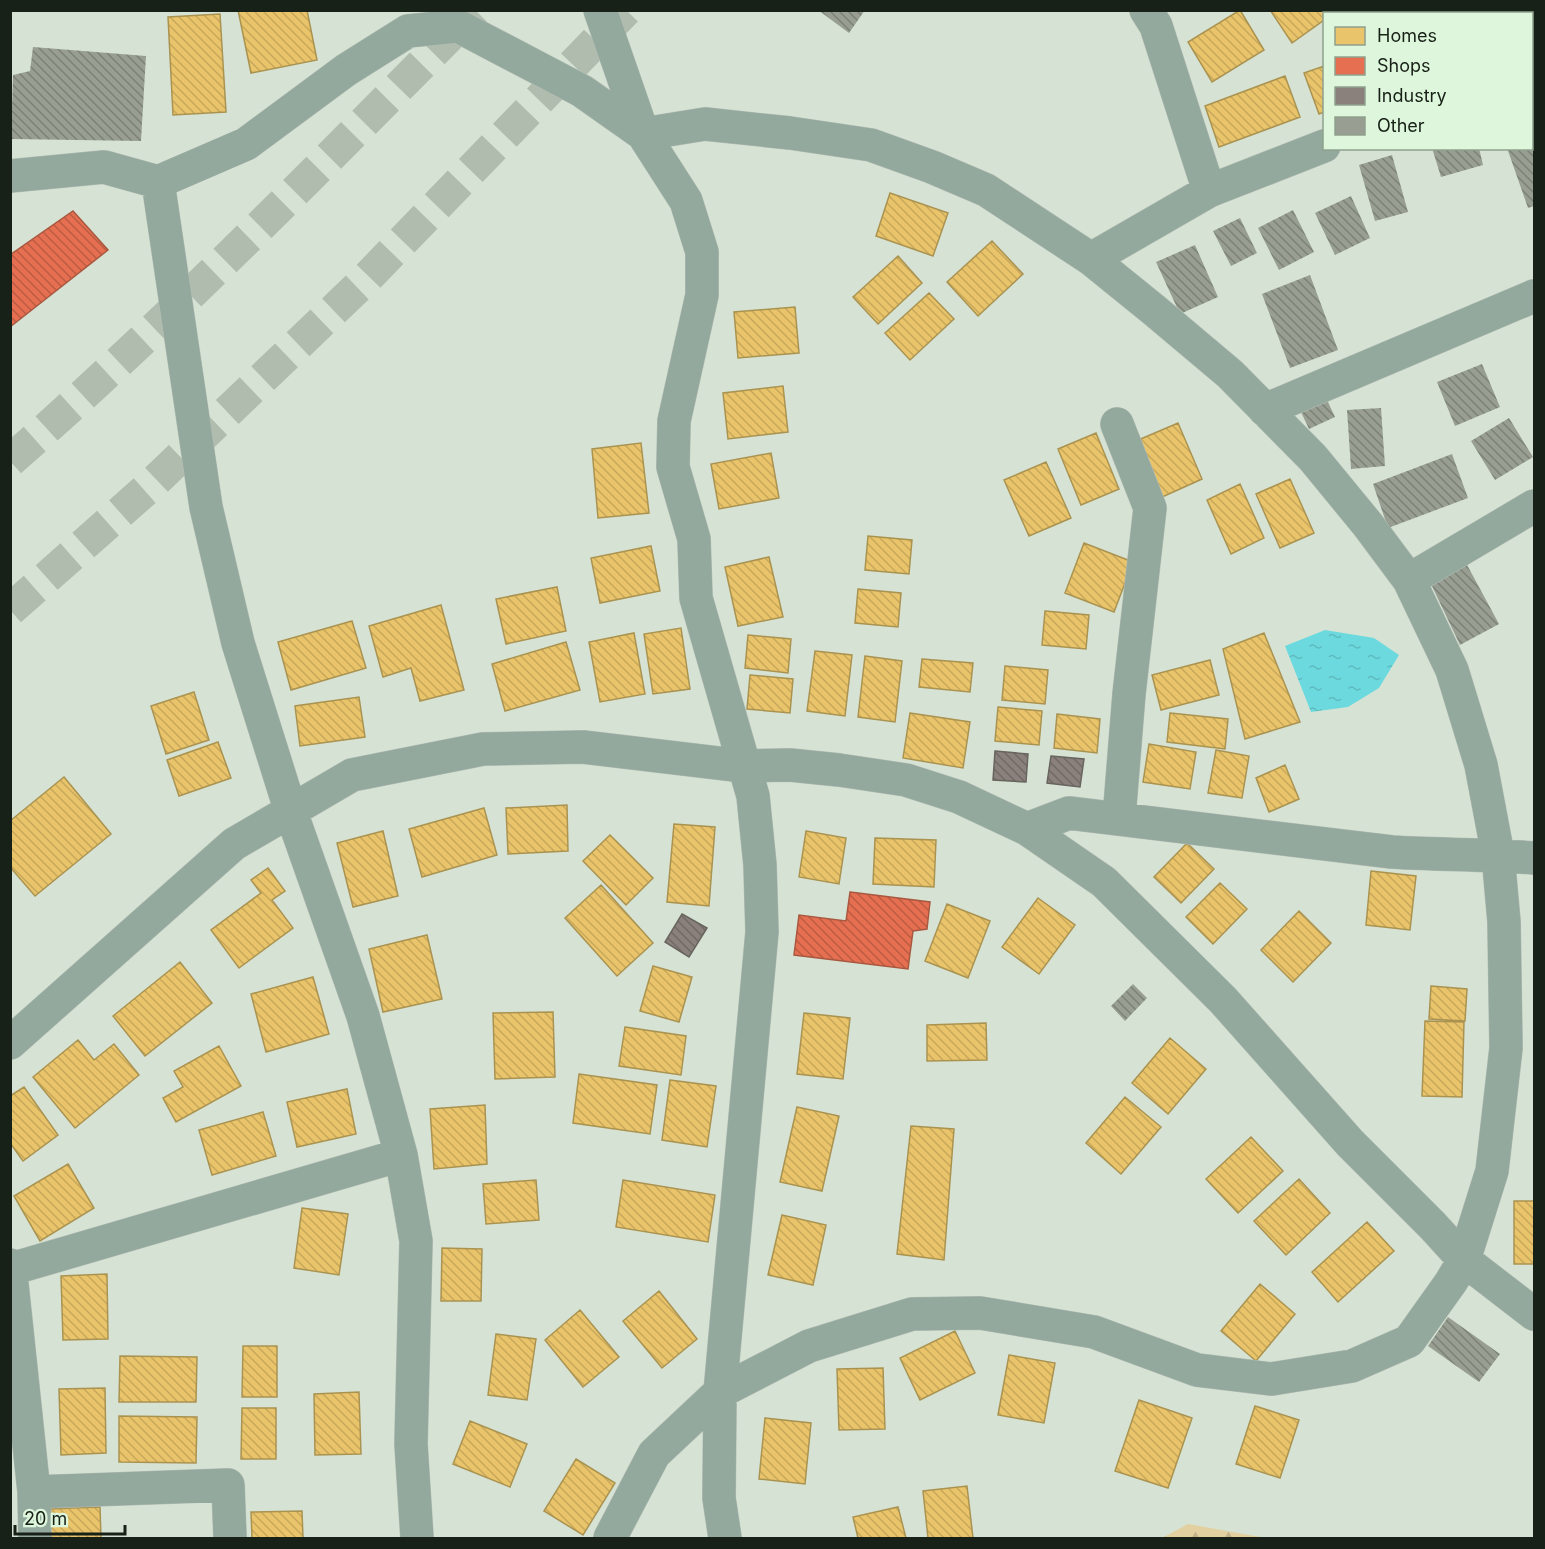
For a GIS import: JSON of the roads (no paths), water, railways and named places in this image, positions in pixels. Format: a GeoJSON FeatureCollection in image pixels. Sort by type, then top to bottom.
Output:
{"type":"FeatureCollection","features":[{"type":"Feature","properties":{"kind":"street"},"geometry":{"type":"LineString","coordinates":[[600,10],[643,134],[686,201],[702,252],[702,295],[674,421],[673,467],[694,539],[696,598],[753,796],[760,865],[762,932],[720,1392],[719,1498],[725,1539]]}},
{"type":"Feature","properties":{"kind":"street"},"geometry":{"type":"LineString","coordinates":[[1160,16],[1209,191]]}},
{"type":"Feature","properties":{"kind":"street"},"geometry":{"type":"LineString","coordinates":[[10,176],[104,167],[158,182],[246,144],[346,70],[408,31],[458,26],[582,91],[643,134],[705,124],[871,145],[986,190],[1090,259],[1230,374],[1313,458],[1368,525],[1409,580],[1452,670],[1481,765],[1498,855],[1504,922],[1506,1048],[1492,1171],[1464,1260],[1409,1341],[1352,1366],[1272,1379],[1197,1370],[1094,1332],[980,1313],[912,1314],[809,1346],[720,1392],[654,1454],[610,1539]]}},
{"type":"Feature","properties":{"kind":"street"},"geometry":{"type":"LineString","coordinates":[[1090,259],[1209,191],[1323,146]]}},
{"type":"Feature","properties":{"kind":"street"},"geometry":{"type":"LineString","coordinates":[[158,182],[206,507],[238,643],[291,812],[363,1016],[401,1155],[416,1241],[411,1444],[417,1539]]}},
{"type":"Feature","properties":{"kind":"street"},"geometry":{"type":"LineString","coordinates":[[1265,410],[1534,296]]}},
{"type":"Feature","properties":{"kind":"street"},"geometry":{"type":"LineString","coordinates":[[1117,424],[1150,508],[1129,694],[1119,818]]}},
{"type":"Feature","properties":{"kind":"street"},"geometry":{"type":"LineString","coordinates":[[1409,580],[1534,506]]}},
{"type":"Feature","properties":{"kind":"street"},"geometry":{"type":"LineString","coordinates":[[10,1043],[234,844],[352,775],[483,749],[583,747],[743,766],[790,765],[839,770],[906,780],[959,797],[1027,829],[1104,882],[1223,1000],[1350,1143],[1464,1260],[1534,1314]]}},
{"type":"Feature","properties":{"kind":"street"},"geometry":{"type":"LineString","coordinates":[[1027,829],[1069,813],[1392,852],[1534,858]]}},
{"type":"Feature","properties":{"kind":"street"},"geometry":{"type":"LineString","coordinates":[[35,1539],[34,1492],[11,1267],[401,1155]]}},
{"type":"Feature","properties":{"kind":"street"},"geometry":{"type":"LineString","coordinates":[[34,1492],[228,1485],[230,1539]]}},
{"type":"Feature","properties":{"kind":"water"},"geometry":{"type":"Polygon","coordinates":[[[1325,630],[1374,638],[1399,655],[1379,688],[1348,707],[1311,712],[1285,646],[1325,630]]]}},
{"type":"Feature","properties":{"kind":"tunnel"},"geometry":{"type":"LineString","coordinates":[[10,461],[188,296],[304,183],[475,10]]}},
{"type":"Feature","properties":{"kind":"tunnel"},"geometry":{"type":"LineString","coordinates":[[10,610],[151,485],[361,284],[626,10]]}}]}
